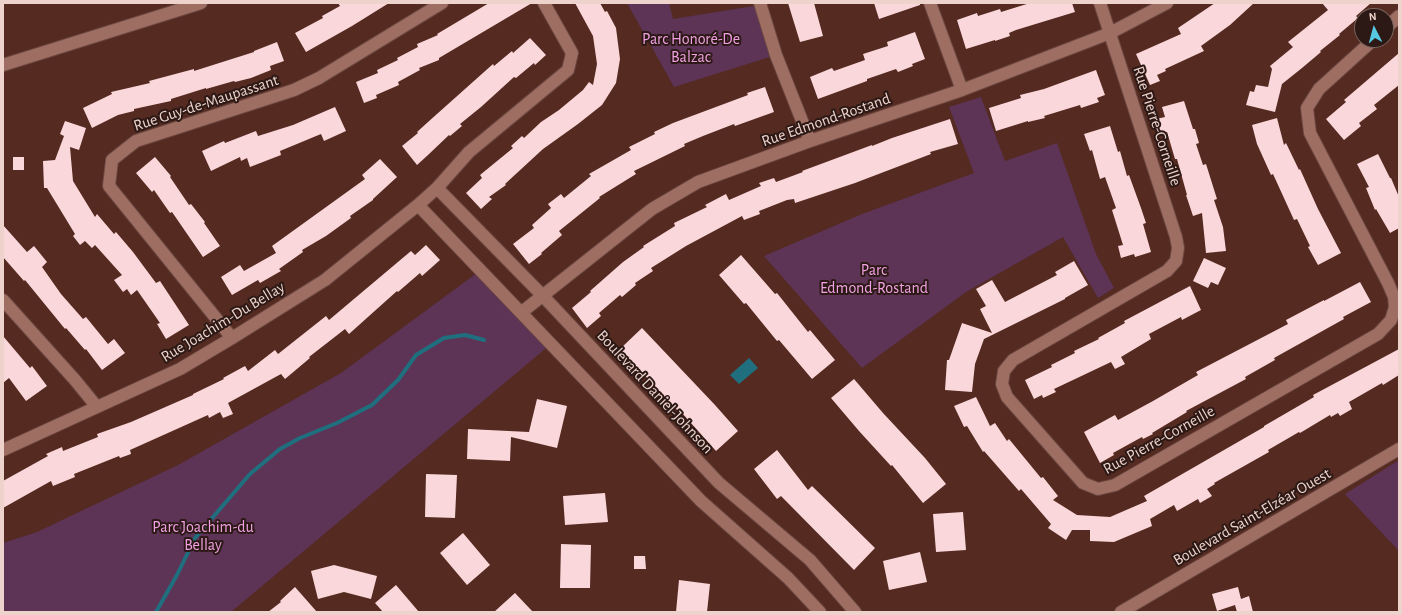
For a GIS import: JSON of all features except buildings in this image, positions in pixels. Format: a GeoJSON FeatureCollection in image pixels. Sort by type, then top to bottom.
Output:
{"type":"FeatureCollection","features":[{"type":"Feature","properties":{"kind":"street"},"geometry":{"type":"LineString","coordinates":[[3,65],[201,3]]}},
{"type":"Feature","properties":{"kind":"street","name":"Rue Guy-de-Maupassant"},"geometry":{"type":"LineString","coordinates":[[232,338],[110,186],[112,160],[136,141],[294,90],[319,78],[442,3]]}},
{"type":"Feature","properties":{"kind":"street"},"geometry":{"type":"LineString","coordinates":[[437,188],[469,152],[568,70],[572,53],[544,3]]}},
{"type":"Feature","properties":{"kind":"street"},"geometry":{"type":"LineString","coordinates":[[760,3],[776,54],[810,141]]}},
{"type":"Feature","properties":{"kind":"street"},"geometry":{"type":"LineString","coordinates":[[930,3],[962,90]]}},
{"type":"Feature","properties":{"kind":"street","name":"Rue Pierre-Corneille"},"geometry":{"type":"LineString","coordinates":[[1100,3],[1176,237],[1178,248],[1176,261],[1167,271],[1013,360],[1004,371],[1002,384],[1007,397],[1083,483],[1098,489],[1115,485],[1378,334],[1391,320],[1395,307],[1394,297],[1310,133],[1307,108],[1319,89],[1364,48]]}},
{"type":"Feature","properties":{"kind":"street","name":"Rue Edmond-Rostand"},"geometry":{"type":"LineString","coordinates":[[522,312],[652,209],[698,182],[810,141],[962,90],[1110,33],[1167,3]]}},
{"type":"Feature","properties":{"kind":"street","name":"Rue Joachim-Du Bellay"},"geometry":{"type":"LineString","coordinates":[[3,450],[180,369],[232,338],[325,280],[437,188]]}},
{"type":"Feature","properties":{"kind":"street","name":"Boulevard Daniel-Johnson"},"geometry":{"type":"LineString","coordinates":[[437,188],[542,295],[719,483],[810,560],[855,612]]}},
{"type":"Feature","properties":{"kind":"street"},"geometry":{"type":"LineString","coordinates":[[418,205],[522,312],[701,501],[788,578],[820,612]]}},
{"type":"Feature","properties":{"kind":"street"},"geometry":{"type":"LineString","coordinates":[[3,300],[75,380],[97,407]]}},
{"type":"Feature","properties":{"kind":"street","name":"Boulevard Saint-Elzéar Ouest"},"geometry":{"type":"LineString","coordinates":[[1121,612],[1399,449]]}},
{"type":"Feature","properties":{"kind":"green space","name":"Parc Honoré-De Balzac"},"geometry":{"type":"Polygon","coordinates":[[[627,3],[669,3],[673,19],[760,5],[776,55],[674,87],[627,3]]]}},
{"type":"Feature","properties":{"kind":"green space","name":"Parc Edmond-Rostand"},"geometry":{"type":"Polygon","coordinates":[[[981,97],[1005,161],[1057,143],[1096,254],[1114,288],[1098,298],[1063,237],[966,292],[862,368],[764,256],[862,214],[974,173],[949,107],[981,97]]]}},
{"type":"Feature","properties":{"kind":"green space","name":"Parc Joachim-du Bellay"},"geometry":{"type":"Polygon","coordinates":[[[481,270],[551,344],[231,612],[3,612],[3,543],[37,532],[178,465],[341,373],[481,270]]]}},
{"type":"Feature","properties":{"kind":"green space"},"geometry":{"type":"Polygon","coordinates":[[[1399,460],[1399,551],[1345,494],[1399,460]]]}},
{"type":"Feature","properties":{"kind":"water"},"geometry":{"type":"Polygon","coordinates":[[[749,358],[758,368],[739,384],[730,375],[749,358]]]}},
{"type":"Feature","properties":{"kind":"waterway"},"geometry":{"type":"LineString","coordinates":[[156,612],[177,575],[195,538],[250,474],[280,449],[300,438],[337,423],[372,405],[398,380],[416,355],[444,338],[465,335],[484,340]]}}]}
